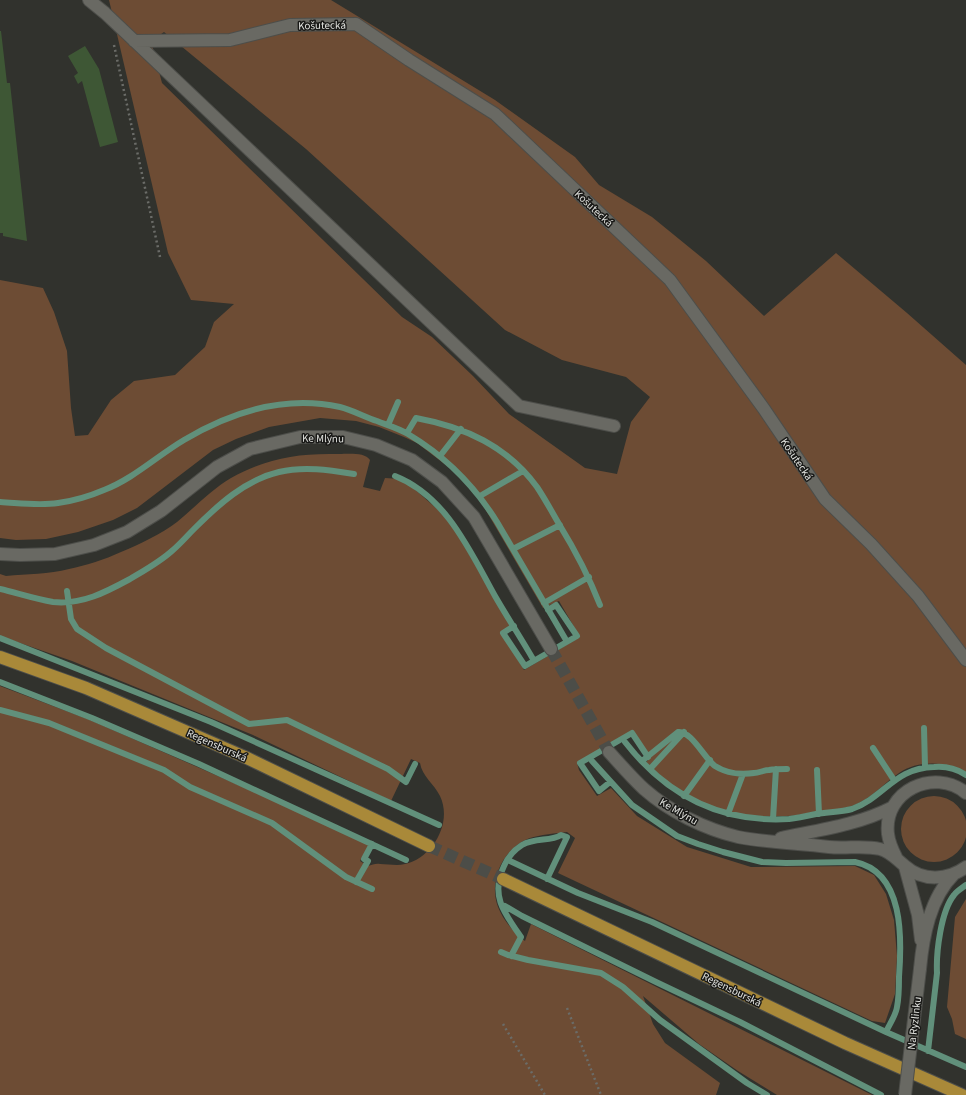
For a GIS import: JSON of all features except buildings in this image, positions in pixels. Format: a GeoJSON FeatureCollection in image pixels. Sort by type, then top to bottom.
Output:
{"type":"FeatureCollection","features":[{"type":"Feature","properties":{"kind":"main road","name":"Regensburská"},"geometry":{"type":"LineString","coordinates":[[0,657],[86,688],[247,758],[429,846]]}},
{"type":"Feature","properties":{"kind":"main road","name":"Regensburská"},"geometry":{"type":"LineString","coordinates":[[503,879],[845,1044],[962,1095]]}},
{"type":"Feature","properties":{"kind":"street"},"geometry":{"type":"LineString","coordinates":[[89,0],[519,406],[614,426]]}},
{"type":"Feature","properties":{"kind":"street","name":"Košutecká"},"geometry":{"type":"LineString","coordinates":[[134,41],[230,40],[290,25],[356,24],[408,60],[495,114],[670,280],[764,409],[824,499],[871,544],[918,596],[966,660]]}},
{"type":"Feature","properties":{"kind":"street","name":"Ke Mlýnu"},"geometry":{"type":"LineString","coordinates":[[0,554],[55,554],[94,545],[127,532],[162,511],[218,467],[250,449],[300,437],[342,437],[376,444],[412,460],[442,482],[474,517],[551,649]]}},
{"type":"Feature","properties":{"kind":"street","name":"Ke Mlýnu"},"geometry":{"type":"LineString","coordinates":[[609,752],[644,789],[677,813],[705,826],[738,836],[766,841],[836,847],[867,847],[881,850],[896,857]]}},
{"type":"Feature","properties":{"kind":"street","name":"Ke Mlýnu"},"geometry":{"type":"LineString","coordinates":[[966,793],[949,784],[936,782],[923,783],[911,788],[901,796],[893,807],[889,819],[888,832],[890,845],[896,857],[905,867],[916,874],[929,877],[942,877],[954,874],[966,867]]}},
{"type":"Feature","properties":{"kind":"street","name":"Ke Mlýnu"},"geometry":{"type":"LineString","coordinates":[[766,841],[850,824],[882,813],[893,807]]}},
{"type":"Feature","properties":{"kind":"street","name":"Na Ryzlinku"},"geometry":{"type":"LineString","coordinates":[[905,867],[918,915],[922,950]]}},
{"type":"Feature","properties":{"kind":"street","name":"Na Ryzlinku"},"geometry":{"type":"LineString","coordinates":[[905,1095],[922,950],[927,926],[936,898],[942,887],[954,874]]}},
{"type":"Feature","properties":{"kind":"path"},"geometry":{"type":"LineString","coordinates":[[113,42],[119,63],[160,257]]}},
{"type":"Feature","properties":{"kind":"path"},"geometry":{"type":"LineString","coordinates":[[567,1008],[601,1095]]}},
{"type":"Feature","properties":{"kind":"path"},"geometry":{"type":"LineString","coordinates":[[503,1024],[546,1095]]}},
{"type":"Feature","properties":{"kind":"shaded area"},"geometry":{"type":"Polygon","coordinates":[[[109,0],[331,0],[495,100],[575,157],[599,185],[652,217],[706,261],[764,316],[836,253],[966,365],[966,772],[958,768],[941,764],[923,764],[906,769],[899,773],[871,795],[852,806],[789,816],[758,816],[745,815],[718,809],[681,791],[667,781],[646,762],[651,757],[633,731],[577,763],[579,770],[597,796],[611,788],[637,816],[687,847],[751,867],[855,866],[874,875],[886,894],[894,920],[897,956],[895,994],[885,1023],[872,1021],[558,873],[575,838],[567,832],[530,838],[512,849],[500,866],[495,886],[495,897],[500,912],[509,926],[525,941],[531,924],[872,1095],[777,1095],[738,1071],[699,1044],[643,996],[653,1024],[665,1043],[720,1083],[716,1095],[0,1095],[0,686],[90,720],[259,794],[369,845],[360,861],[368,866],[377,864],[402,865],[424,855],[438,838],[444,817],[443,806],[438,792],[423,772],[420,763],[411,759],[391,801],[253,735],[72,661],[0,636],[0,574],[6,576],[61,571],[89,564],[115,555],[164,531],[177,522],[224,482],[245,471],[270,461],[296,456],[356,454],[368,457],[370,460],[363,487],[380,491],[385,478],[400,479],[411,486],[437,509],[458,533],[512,626],[501,632],[524,670],[580,637],[559,601],[543,608],[481,502],[455,472],[417,443],[379,427],[356,421],[320,418],[269,427],[236,439],[213,450],[137,508],[113,520],[78,532],[46,539],[16,540],[0,538],[0,280],[43,288],[54,312],[67,351],[71,408],[75,436],[88,435],[111,400],[134,381],[175,375],[205,347],[214,322],[234,304],[191,300],[168,253],[109,0]],[[164,32],[151,41],[162,83],[402,317],[432,337],[473,376],[509,414],[585,468],[617,474],[631,422],[650,397],[626,377],[562,360],[505,330],[306,149],[164,32]]]}},
{"type":"Feature","properties":{"kind":"shaded area"},"geometry":{"type":"Polygon","coordinates":[[[927,796],[941,796],[953,801],[962,810],[967,822],[965,842],[958,853],[941,862],[927,862],[915,857],[906,848],[901,836],[901,822],[906,810],[915,801],[927,796]]]}},
{"type":"Feature","properties":{"kind":"shaded area"},"geometry":{"type":"Polygon","coordinates":[[[966,899],[966,1039],[955,1034],[952,1019],[947,1007],[955,917],[966,899]]]}},
{"type":"Feature","properties":{"kind":"waterway"},"geometry":{"type":"LineString","coordinates":[[388,425],[398,402]]}},
{"type":"Feature","properties":{"kind":"waterway"},"geometry":{"type":"LineString","coordinates":[[0,502],[51,504],[70,501],[93,494],[125,480],[174,446],[202,430],[220,421],[259,408],[299,403],[340,407],[404,432],[422,443],[458,472],[488,508],[566,640]]}},
{"type":"Feature","properties":{"kind":"waterway"},"geometry":{"type":"LineString","coordinates":[[407,433],[416,418],[434,422],[484,440],[512,460],[525,473],[543,496],[576,554],[600,605]]}},
{"type":"Feature","properties":{"kind":"waterway"},"geometry":{"type":"LineString","coordinates":[[440,456],[461,429]]}},
{"type":"Feature","properties":{"kind":"waterway"},"geometry":{"type":"LineString","coordinates":[[0,589],[53,602],[74,602],[84,599],[112,588],[152,566],[176,548],[222,503],[243,487],[255,481],[279,472],[298,469],[326,470],[354,474]]}},
{"type":"Feature","properties":{"kind":"waterway"},"geometry":{"type":"LineString","coordinates":[[480,496],[523,471]]}},
{"type":"Feature","properties":{"kind":"waterway"},"geometry":{"type":"LineString","coordinates":[[395,476],[413,485],[429,497],[455,527],[533,659]]}},
{"type":"Feature","properties":{"kind":"waterway"},"geometry":{"type":"LineString","coordinates":[[513,549],[560,525]]}},
{"type":"Feature","properties":{"kind":"waterway"},"geometry":{"type":"LineString","coordinates":[[544,603],[589,577]]}},
{"type":"Feature","properties":{"kind":"waterway"},"geometry":{"type":"LineString","coordinates":[[67,591],[71,619],[77,629],[106,648],[249,724],[287,720],[388,769],[406,782],[415,764]]}},
{"type":"Feature","properties":{"kind":"waterway","name":"Ke Mlýnu"},"geometry":{"type":"LineString","coordinates":[[514,626],[503,633],[525,666],[577,636],[556,605],[548,610]]}},
{"type":"Feature","properties":{"kind":"waterway"},"geometry":{"type":"LineString","coordinates":[[0,638],[211,722],[439,825]]}},
{"type":"Feature","properties":{"kind":"waterway"},"geometry":{"type":"LineString","coordinates":[[0,682],[92,718],[199,764],[406,860]]}},
{"type":"Feature","properties":{"kind":"waterway"},"geometry":{"type":"LineString","coordinates":[[0,710],[49,723],[164,770],[190,787],[272,823],[346,877],[372,889]]}},
{"type":"Feature","properties":{"kind":"waterway"},"geometry":{"type":"LineString","coordinates":[[924,728],[925,767]]}},
{"type":"Feature","properties":{"kind":"waterway"},"geometry":{"type":"LineString","coordinates":[[642,761],[678,732],[688,735],[715,766],[724,770],[744,774],[756,773],[765,770],[787,769]]}},
{"type":"Feature","properties":{"kind":"waterway"},"geometry":{"type":"LineString","coordinates":[[650,769],[684,732]]}},
{"type":"Feature","properties":{"kind":"waterway"},"geometry":{"type":"LineString","coordinates":[[610,782],[599,791],[580,763],[632,733],[648,757]]}},
{"type":"Feature","properties":{"kind":"waterway"},"geometry":{"type":"LineString","coordinates":[[625,742],[641,761],[677,791],[718,811],[764,819],[799,818],[852,809],[873,798],[890,784],[909,772],[920,769],[938,767],[947,768],[959,771],[966,775]]}},
{"type":"Feature","properties":{"kind":"waterway"},"geometry":{"type":"LineString","coordinates":[[873,748],[894,780]]}},
{"type":"Feature","properties":{"kind":"waterway"},"geometry":{"type":"LineString","coordinates":[[684,796],[710,760]]}},
{"type":"Feature","properties":{"kind":"waterway"},"geometry":{"type":"LineString","coordinates":[[592,761],[632,805],[677,836],[723,852],[762,862],[855,862],[871,868],[883,879],[891,892],[896,909],[900,944],[898,1003],[886,1032]]}},
{"type":"Feature","properties":{"kind":"waterway"},"geometry":{"type":"LineString","coordinates":[[773,819],[776,769]]}},
{"type":"Feature","properties":{"kind":"waterway"},"geometry":{"type":"LineString","coordinates":[[817,770],[819,814]]}},
{"type":"Feature","properties":{"kind":"waterway"},"geometry":{"type":"LineString","coordinates":[[728,814],[743,774]]}},
{"type":"Feature","properties":{"kind":"waterway"},"geometry":{"type":"LineString","coordinates":[[511,956],[521,937],[504,912],[499,895],[498,886],[504,866],[514,851],[522,845],[532,841],[561,835],[567,837],[547,879]]}},
{"type":"Feature","properties":{"kind":"waterway"},"geometry":{"type":"LineString","coordinates":[[356,882],[368,861],[364,859],[372,844]]}},
{"type":"Feature","properties":{"kind":"waterway"},"geometry":{"type":"LineString","coordinates":[[510,861],[578,893],[652,922],[886,1032],[966,1067]]}},
{"type":"Feature","properties":{"kind":"waterway"},"geometry":{"type":"LineString","coordinates":[[928,1051],[940,932],[949,902],[954,895],[966,885]]}},
{"type":"Feature","properties":{"kind":"waterway"},"geometry":{"type":"LineString","coordinates":[[505,906],[522,916],[740,1022],[881,1095]]}},
{"type":"Feature","properties":{"kind":"waterway"},"geometry":{"type":"LineString","coordinates":[[501,952],[528,960],[601,973],[623,987],[660,1020],[747,1083],[767,1095]]}},
{"type":"Feature","properties":{"kind":"tunnel"},"geometry":{"type":"LineString","coordinates":[[551,649],[609,752]]}},
{"type":"Feature","properties":{"kind":"tunnel"},"geometry":{"type":"LineString","coordinates":[[429,846],[503,879]]}}]}
